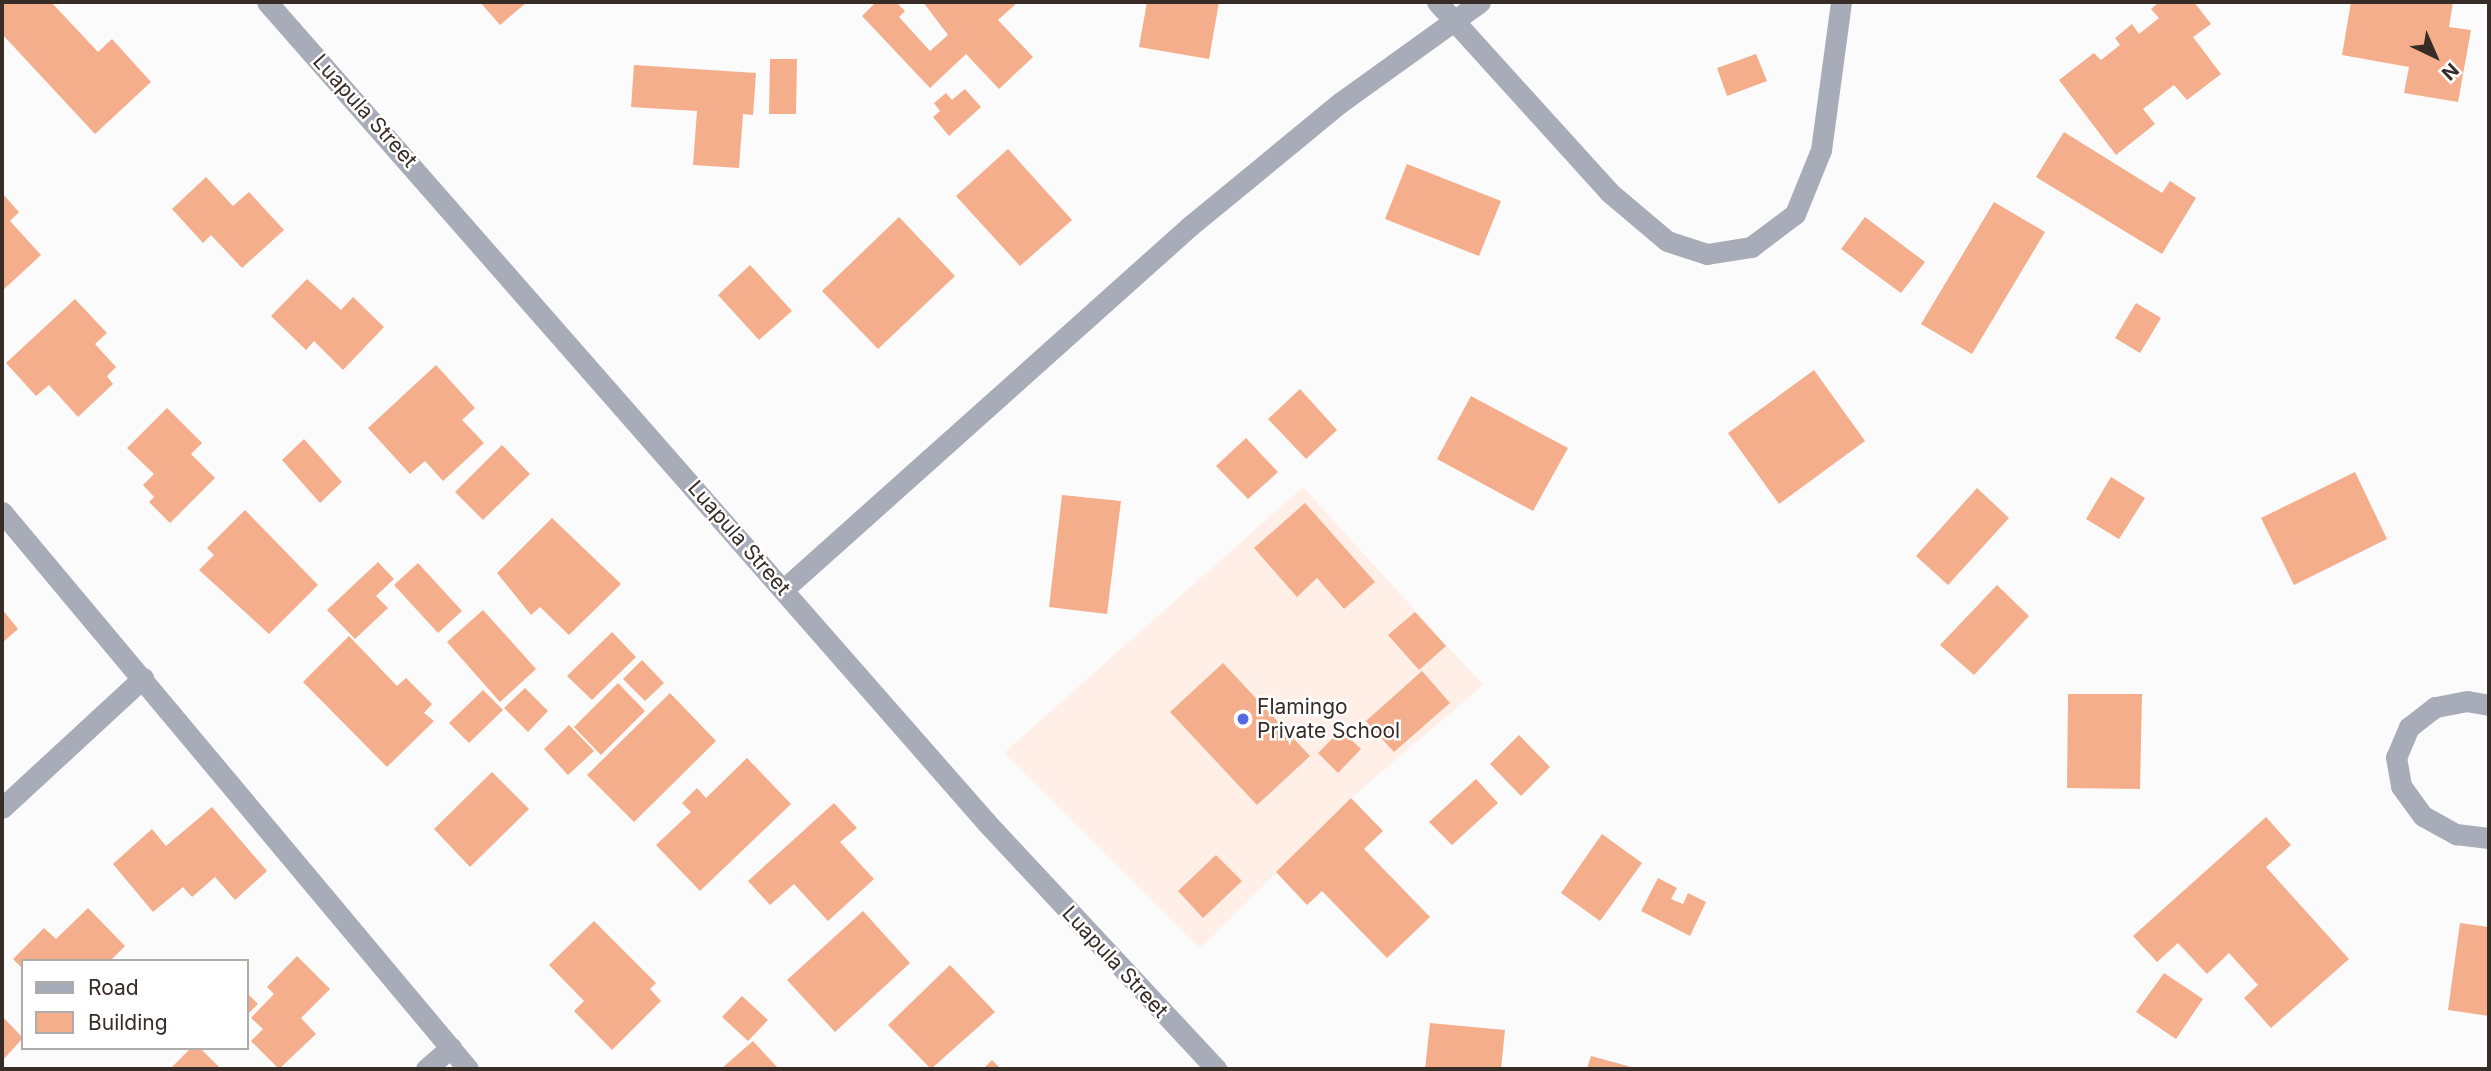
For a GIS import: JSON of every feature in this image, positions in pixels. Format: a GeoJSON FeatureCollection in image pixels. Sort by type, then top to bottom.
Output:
{"type":"FeatureCollection","features":[{"type":"Feature","properties":{"kind":"street","name":"Luapula Street"},"geometry":{"type":"LineString","coordinates":[[267,2],[986,821],[1216,1069]]}},
{"type":"Feature","properties":{"kind":"street"},"geometry":{"type":"LineString","coordinates":[[784,589],[1190,226],[1444,9],[1479,2]]}},
{"type":"Feature","properties":{"kind":"street"},"geometry":{"type":"LineString","coordinates":[[1444,9],[1609,192],[1667,240],[1707,254],[1751,247],[1795,214],[1821,150],[1841,2]]}},
{"type":"Feature","properties":{"kind":"street"},"geometry":{"type":"LineString","coordinates":[[2,512],[468,1069]]}},
{"type":"Feature","properties":{"kind":"street"},"geometry":{"type":"LineString","coordinates":[[2,808],[143,678]]}},
{"type":"Feature","properties":{"kind":"street"},"geometry":{"type":"LineString","coordinates":[[2489,705],[2466,701],[2435,707],[2409,727],[2396,757],[2401,786],[2423,816],[2456,834],[2489,838]]}},
{"type":"Feature","properties":{"kind":"street"},"geometry":{"type":"LineString","coordinates":[[426,1069],[451,1047]]}},
{"type":"Feature","properties":{"kind":"shaded area","name":"Flamingo Private School"},"geometry":{"type":"Polygon","coordinates":[[[1303,487],[1483,685],[1351,798],[1200,949],[1004,753],[1303,487]]]}},
{"type":"Feature","properties":{"kind":"building"},"geometry":{"type":"Polygon","coordinates":[[[2,2],[51,2],[98,52],[112,39],[151,82],[95,134],[2,34],[2,2]]]}},
{"type":"Feature","properties":{"kind":"building"},"geometry":{"type":"Polygon","coordinates":[[[480,2],[527,2],[500,25],[480,2]]]}},
{"type":"Feature","properties":{"kind":"building"},"geometry":{"type":"Polygon","coordinates":[[[876,2],[896,2],[905,11],[899,17],[930,51],[948,35],[923,2],[1018,2],[998,20],[1033,57],[999,89],[966,54],[930,88],[862,16],[876,2]]]}},
{"type":"Feature","properties":{"kind":"building"},"geometry":{"type":"Polygon","coordinates":[[[1147,2],[1219,2],[1209,59],[1139,47],[1147,2]]]}},
{"type":"Feature","properties":{"kind":"building"},"geometry":{"type":"Polygon","coordinates":[[[2159,2],[2194,2],[2211,24],[2193,37],[2221,74],[2187,100],[2174,85],[2143,109],[2155,124],[2116,155],[2059,80],[2094,53],[2101,60],[2120,45],[2115,38],[2132,24],[2139,34],[2159,18],[2151,9],[2159,2]]]}},
{"type":"Feature","properties":{"kind":"building"},"geometry":{"type":"Polygon","coordinates":[[[2351,2],[2453,2],[2449,27],[2471,30],[2458,102],[2404,93],[2409,67],[2342,55],[2351,2]]]}},
{"type":"Feature","properties":{"kind":"building"},"geometry":{"type":"Polygon","coordinates":[[[1756,54],[1767,81],[1727,96],[1717,68],[1756,54]]]}},
{"type":"Feature","properties":{"kind":"building"},"geometry":{"type":"Polygon","coordinates":[[[770,59],[797,59],[796,114],[769,114],[770,59]]]}},
{"type":"Feature","properties":{"kind":"building"},"geometry":{"type":"Polygon","coordinates":[[[634,65],[756,73],[753,115],[743,114],[739,168],[693,165],[697,111],[631,107],[634,65]]]}},
{"type":"Feature","properties":{"kind":"building"},"geometry":{"type":"Polygon","coordinates":[[[965,89],[981,107],[949,136],[933,117],[940,111],[934,103],[946,93],[952,100],[965,89]]]}},
{"type":"Feature","properties":{"kind":"building"},"geometry":{"type":"Polygon","coordinates":[[[2064,132],[2162,193],[2170,181],[2196,198],[2162,254],[2036,177],[2064,132]]]}},
{"type":"Feature","properties":{"kind":"building"},"geometry":{"type":"Polygon","coordinates":[[[1008,149],[1072,220],[1020,266],[956,196],[1008,149]]]}},
{"type":"Feature","properties":{"kind":"building"},"geometry":{"type":"Polygon","coordinates":[[[1407,164],[1501,201],[1479,256],[1385,219],[1407,164]]]}},
{"type":"Feature","properties":{"kind":"building"},"geometry":{"type":"Polygon","coordinates":[[[206,177],[233,206],[249,192],[284,230],[242,268],[211,235],[203,243],[172,209],[206,177]]]}},
{"type":"Feature","properties":{"kind":"building"},"geometry":{"type":"Polygon","coordinates":[[[2,193],[19,212],[10,221],[41,255],[2,291],[2,193]]]}},
{"type":"Feature","properties":{"kind":"building"},"geometry":{"type":"Polygon","coordinates":[[[1994,202],[2045,232],[1972,354],[1921,324],[1994,202]]]}},
{"type":"Feature","properties":{"kind":"building"},"geometry":{"type":"Polygon","coordinates":[[[899,217],[955,276],[878,349],[822,291],[899,217]]]}},
{"type":"Feature","properties":{"kind":"building"},"geometry":{"type":"Polygon","coordinates":[[[1865,217],[1925,262],[1901,293],[1841,249],[1865,217]]]}},
{"type":"Feature","properties":{"kind":"building"},"geometry":{"type":"Polygon","coordinates":[[[750,265],[792,311],[759,340],[718,295],[750,265]]]}},
{"type":"Feature","properties":{"kind":"building"},"geometry":{"type":"Polygon","coordinates":[[[307,279],[341,310],[353,297],[384,327],[343,370],[314,341],[306,350],[271,316],[307,279]]]}},
{"type":"Feature","properties":{"kind":"building"},"geometry":{"type":"Polygon","coordinates":[[[75,299],[107,333],[95,344],[116,367],[107,376],[113,384],[78,417],[49,385],[36,396],[6,363],[75,299]]]}},
{"type":"Feature","properties":{"kind":"building"},"geometry":{"type":"Polygon","coordinates":[[[2136,303],[2161,318],[2140,353],[2115,338],[2136,303]]]}},
{"type":"Feature","properties":{"kind":"building"},"geometry":{"type":"Polygon","coordinates":[[[436,365],[475,408],[462,420],[484,443],[443,481],[425,461],[410,474],[368,428],[436,365]]]}},
{"type":"Feature","properties":{"kind":"building"},"geometry":{"type":"Polygon","coordinates":[[[1814,370],[1865,441],[1779,504],[1728,433],[1814,370]]]}},
{"type":"Feature","properties":{"kind":"building"},"geometry":{"type":"Polygon","coordinates":[[[1300,389],[1337,430],[1306,459],[1268,419],[1300,389]]]}},
{"type":"Feature","properties":{"kind":"building"},"geometry":{"type":"Polygon","coordinates":[[[1471,396],[1568,448],[1533,511],[1437,459],[1471,396]]]}},
{"type":"Feature","properties":{"kind":"building"},"geometry":{"type":"Polygon","coordinates":[[[167,408],[202,443],[191,454],[215,478],[170,523],[149,502],[154,497],[143,485],[154,474],[127,448],[167,408]]]}},
{"type":"Feature","properties":{"kind":"building"},"geometry":{"type":"Polygon","coordinates":[[[1246,438],[1278,472],[1248,499],[1216,466],[1246,438]]]}},
{"type":"Feature","properties":{"kind":"building"},"geometry":{"type":"Polygon","coordinates":[[[304,439],[342,482],[320,503],[282,460],[304,439]]]}},
{"type":"Feature","properties":{"kind":"building"},"geometry":{"type":"Polygon","coordinates":[[[502,445],[530,474],[483,520],[455,492],[502,445]]]}},
{"type":"Feature","properties":{"kind":"building"},"geometry":{"type":"Polygon","coordinates":[[[2355,472],[2387,539],[2294,585],[2261,518],[2355,472]]]}},
{"type":"Feature","properties":{"kind":"building"},"geometry":{"type":"Polygon","coordinates":[[[2111,477],[2145,498],[2119,539],[2086,519],[2111,477]]]}},
{"type":"Feature","properties":{"kind":"building"},"geometry":{"type":"Polygon","coordinates":[[[1977,488],[2009,518],[1948,585],[1916,556],[1977,488]]]}},
{"type":"Feature","properties":{"kind":"building"},"geometry":{"type":"Polygon","coordinates":[[[1062,495],[1121,501],[1107,614],[1049,607],[1062,495]]]}},
{"type":"Feature","properties":{"kind":"building"},"geometry":{"type":"Polygon","coordinates":[[[1305,503],[1375,582],[1344,609],[1317,578],[1297,597],[1254,548],[1305,503]]]}},
{"type":"Feature","properties":{"kind":"building"},"geometry":{"type":"Polygon","coordinates":[[[245,510],[318,585],[269,634],[199,570],[214,555],[207,548],[245,510]]]}},
{"type":"Feature","properties":{"kind":"building"},"geometry":{"type":"Polygon","coordinates":[[[552,518],[621,584],[569,635],[540,607],[531,615],[497,573],[552,518]]]}},
{"type":"Feature","properties":{"kind":"building"},"geometry":{"type":"Polygon","coordinates":[[[378,562],[394,579],[376,596],[388,608],[355,639],[327,610],[378,562]]]}},
{"type":"Feature","properties":{"kind":"building"},"geometry":{"type":"Polygon","coordinates":[[[418,563],[462,611],[438,633],[394,585],[418,563]]]}},
{"type":"Feature","properties":{"kind":"building"},"geometry":{"type":"Polygon","coordinates":[[[1997,585],[2029,616],[1974,675],[1940,645],[1997,585]]]}},
{"type":"Feature","properties":{"kind":"building"},"geometry":{"type":"Polygon","coordinates":[[[2,609],[18,629],[2,643],[2,609]]]}},
{"type":"Feature","properties":{"kind":"building"},"geometry":{"type":"Polygon","coordinates":[[[483,610],[536,669],[500,702],[447,642],[483,610]]]}},
{"type":"Feature","properties":{"kind":"building"},"geometry":{"type":"Polygon","coordinates":[[[1415,612],[1446,646],[1419,670],[1388,635],[1415,612]]]}},
{"type":"Feature","properties":{"kind":"building"},"geometry":{"type":"Polygon","coordinates":[[[612,632],[636,657],[592,700],[567,676],[612,632]]]}},
{"type":"Feature","properties":{"kind":"building"},"geometry":{"type":"Polygon","coordinates":[[[349,636],[397,686],[406,678],[432,704],[424,713],[434,721],[387,767],[303,682],[349,636]]]}},
{"type":"Feature","properties":{"kind":"building"},"geometry":{"type":"Polygon","coordinates":[[[642,660],[664,683],[645,701],[623,679],[642,660]]]}},
{"type":"Feature","properties":{"kind":"building"},"geometry":{"type":"Polygon","coordinates":[[[1223,663],[1310,756],[1257,805],[1170,712],[1223,663]]]}},
{"type":"Feature","properties":{"kind":"building"},"geometry":{"type":"Polygon","coordinates":[[[1422,671],[1450,703],[1394,752],[1366,721],[1422,671]]]}},
{"type":"Feature","properties":{"kind":"building"},"geometry":{"type":"Polygon","coordinates":[[[618,683],[645,711],[601,755],[574,727],[618,683]]]}},
{"type":"Feature","properties":{"kind":"building"},"geometry":{"type":"Polygon","coordinates":[[[525,688],[548,711],[528,732],[504,708],[525,688]]]}},
{"type":"Feature","properties":{"kind":"building"},"geometry":{"type":"Polygon","coordinates":[[[483,690],[503,710],[469,743],[449,723],[483,690]]]}},
{"type":"Feature","properties":{"kind":"building"},"geometry":{"type":"Polygon","coordinates":[[[670,693],[716,741],[634,822],[587,775],[670,693]]]}},
{"type":"Feature","properties":{"kind":"building"},"geometry":{"type":"Polygon","coordinates":[[[2068,694],[2142,694],[2140,789],[2067,788],[2068,694]]]}},
{"type":"Feature","properties":{"kind":"building"},"geometry":{"type":"Polygon","coordinates":[[[569,725],[594,751],[568,775],[544,749],[569,725]]]}},
{"type":"Feature","properties":{"kind":"building"},"geometry":{"type":"Polygon","coordinates":[[[1341,730],[1361,749],[1338,773],[1318,753],[1341,730]]]}},
{"type":"Feature","properties":{"kind":"building"},"geometry":{"type":"Polygon","coordinates":[[[1519,735],[1550,767],[1521,796],[1490,764],[1519,735]]]}},
{"type":"Feature","properties":{"kind":"building"},"geometry":{"type":"Polygon","coordinates":[[[747,758],[791,804],[700,891],[656,845],[691,812],[682,803],[697,788],[706,798],[747,758]]]}},
{"type":"Feature","properties":{"kind":"building"},"geometry":{"type":"Polygon","coordinates":[[[492,772],[529,809],[470,867],[434,829],[492,772]]]}},
{"type":"Feature","properties":{"kind":"building"},"geometry":{"type":"Polygon","coordinates":[[[1476,779],[1498,803],[1452,845],[1429,822],[1476,779]]]}},
{"type":"Feature","properties":{"kind":"building"},"geometry":{"type":"Polygon","coordinates":[[[1351,798],[1383,831],[1364,849],[1430,917],[1387,958],[1322,891],[1307,905],[1276,872],[1351,798]]]}},
{"type":"Feature","properties":{"kind":"building"},"geometry":{"type":"Polygon","coordinates":[[[834,803],[857,828],[840,842],[874,879],[828,921],[794,884],[770,905],[748,881],[834,803]]]}},
{"type":"Feature","properties":{"kind":"building"},"geometry":{"type":"Polygon","coordinates":[[[212,807],[267,871],[235,900],[215,877],[192,897],[183,887],[153,912],[113,864],[152,829],[166,846],[212,807]]]}},
{"type":"Feature","properties":{"kind":"building"},"geometry":{"type":"Polygon","coordinates":[[[2266,817],[2291,845],[2266,867],[2349,959],[2271,1028],[2244,998],[2258,985],[2229,953],[2207,974],[2178,943],[2157,962],[2133,936],[2266,817]]]}},
{"type":"Feature","properties":{"kind":"building"},"geometry":{"type":"Polygon","coordinates":[[[1602,834],[1642,863],[1600,921],[1561,893],[1602,834]]]}},
{"type":"Feature","properties":{"kind":"building"},"geometry":{"type":"Polygon","coordinates":[[[1216,855],[1242,881],[1203,918],[1178,891],[1216,855]]]}},
{"type":"Feature","properties":{"kind":"building"},"geometry":{"type":"Polygon","coordinates":[[[1658,878],[1677,888],[1671,899],[1683,904],[1688,893],[1706,902],[1690,936],[1641,911],[1658,878]]]}},
{"type":"Feature","properties":{"kind":"building"},"geometry":{"type":"Polygon","coordinates":[[[88,908],[125,946],[112,959],[21,959],[21,967],[13,959],[44,928],[56,939],[88,908]]]}},
{"type":"Feature","properties":{"kind":"building"},"geometry":{"type":"Polygon","coordinates":[[[863,911],[910,963],[835,1032],[787,980],[863,911]]]}},
{"type":"Feature","properties":{"kind":"building"},"geometry":{"type":"Polygon","coordinates":[[[594,921],[656,983],[650,989],[661,1001],[612,1050],[574,1011],[584,1001],[549,965],[594,921]]]}},
{"type":"Feature","properties":{"kind":"building"},"geometry":{"type":"Polygon","coordinates":[[[2460,923],[2489,927],[2489,1016],[2448,1010],[2460,923]]]}},
{"type":"Feature","properties":{"kind":"building"},"geometry":{"type":"Polygon","coordinates":[[[297,956],[330,989],[301,1018],[316,1034],[279,1069],[251,1041],[263,1029],[251,1018],[274,994],[267,987],[297,956]]]}},
{"type":"Feature","properties":{"kind":"building"},"geometry":{"type":"Polygon","coordinates":[[[950,965],[995,1012],[931,1069],[888,1025],[950,965]]]}},
{"type":"Feature","properties":{"kind":"building"},"geometry":{"type":"Polygon","coordinates":[[[2164,973],[2203,999],[2176,1039],[2136,1012],[2164,973]]]}},
{"type":"Feature","properties":{"kind":"building"},"geometry":{"type":"Polygon","coordinates":[[[248,994],[258,1004],[248,1014],[248,994]]]}},
{"type":"Feature","properties":{"kind":"building"},"geometry":{"type":"Polygon","coordinates":[[[742,996],[768,1020],[748,1041],[722,1017],[742,996]]]}},
{"type":"Feature","properties":{"kind":"building"},"geometry":{"type":"Polygon","coordinates":[[[2,1016],[21,1036],[21,1040],[2,1061],[2,1016]]]}},
{"type":"Feature","properties":{"kind":"building"},"geometry":{"type":"Polygon","coordinates":[[[1430,1023],[1505,1030],[1501,1069],[1425,1069],[1430,1023]]]}},
{"type":"Feature","properties":{"kind":"building"},"geometry":{"type":"Polygon","coordinates":[[[753,1041],[777,1067],[721,1069],[753,1041]]]}},
{"type":"Feature","properties":{"kind":"building"},"geometry":{"type":"Polygon","coordinates":[[[189,1050],[202,1050],[221,1069],[170,1069],[189,1050]]]}},
{"type":"Feature","properties":{"kind":"building"},"geometry":{"type":"Polygon","coordinates":[[[1591,1056],[1635,1068],[1635,1069],[1587,1069],[1591,1056]]]}},
{"type":"Feature","properties":{"kind":"building"},"geometry":{"type":"Polygon","coordinates":[[[992,1060],[1001,1069],[983,1069],[992,1060]]]}},
{"type":"Feature","properties":{"kind":"place","name":"Flamingo Private School"},"geometry":{"type":"Point","coordinates":[1243,719]}}]}
